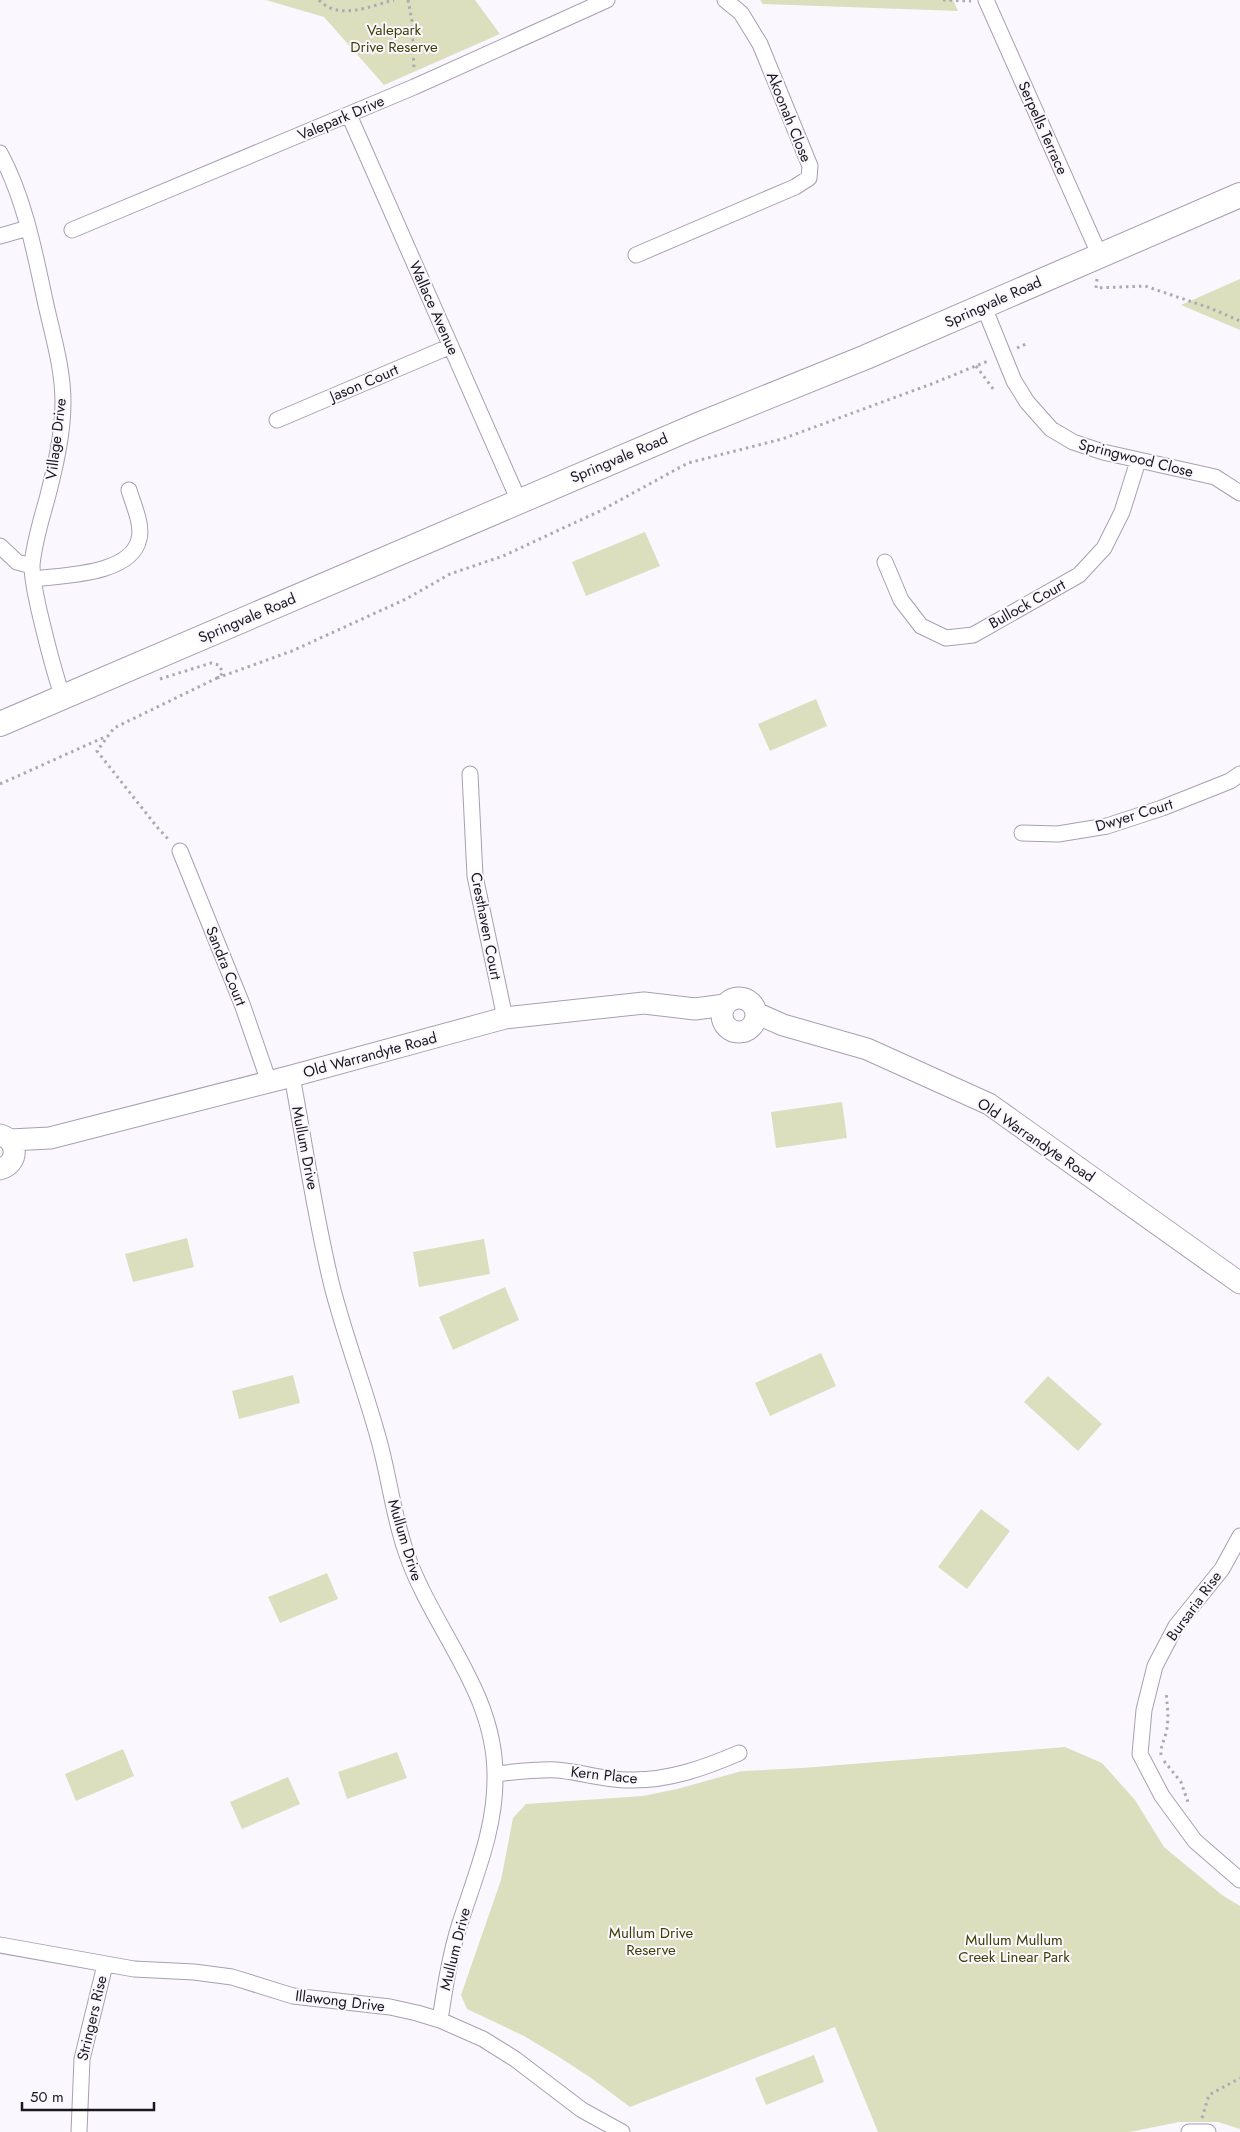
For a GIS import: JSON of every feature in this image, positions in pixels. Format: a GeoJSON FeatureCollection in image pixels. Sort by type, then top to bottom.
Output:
{"type":"FeatureCollection","features":[{"type":"Feature","properties":{"kind":"main road","name":"Springvale Road"},"geometry":{"type":"LineString","coordinates":[[0,724],[519,501],[984,307],[1240,195]]}},
{"type":"Feature","properties":{"kind":"main road","name":"Old Warrandyte Road"},"geometry":{"type":"LineString","coordinates":[[742,998],[751,1003],[753,1021],[746,1032],[735,1033],[726,1028],[724,1014],[732,999],[742,998]]}},
{"type":"Feature","properties":{"kind":"main road","name":"Old Warrandyte Road"},"geometry":{"type":"LineString","coordinates":[[6,1151],[505,1018],[644,1003],[724,1014]]}},
{"type":"Feature","properties":{"kind":"main road","name":"Old Warrandyte Road"},"geometry":{"type":"LineString","coordinates":[[753,1021],[784,1026],[867,1049],[989,1104],[1240,1283]]}},
{"type":"Feature","properties":{"kind":"street","name":"Valepark Drive"},"geometry":{"type":"LineString","coordinates":[[72,230],[349,115],[607,0]]}},
{"type":"Feature","properties":{"kind":"street","name":"Akoonah Close"},"geometry":{"type":"LineString","coordinates":[[636,255],[795,187],[809,178],[810,166],[760,44],[741,13],[725,0]]}},
{"type":"Feature","properties":{"kind":"street","name":"Serpells Terrace"},"geometry":{"type":"LineString","coordinates":[[986,1],[1100,256]]}},
{"type":"Feature","properties":{"kind":"street","name":"Wallace Avenue"},"geometry":{"type":"LineString","coordinates":[[349,115],[519,501]]}},
{"type":"Feature","properties":{"kind":"street","name":"Village Drive"},"geometry":{"type":"LineString","coordinates":[[0,154],[28,228],[53,336],[63,402],[53,475],[38,530],[33,572],[46,640],[63,698]]}},
{"type":"Feature","properties":{"kind":"street"},"geometry":{"type":"LineString","coordinates":[[0,236],[28,228]]}},
{"type":"Feature","properties":{"kind":"street","name":"Springwood Close"},"geometry":{"type":"LineString","coordinates":[[984,307],[1014,381],[1027,402],[1051,429],[1073,442],[1138,461],[1214,477],[1240,493]]}},
{"type":"Feature","properties":{"kind":"street","name":"Jason Court"},"geometry":{"type":"LineString","coordinates":[[277,420],[451,346]]}},
{"type":"Feature","properties":{"kind":"street","name":"Bullock Court"},"geometry":{"type":"LineString","coordinates":[[886,562],[901,600],[921,626],[946,638],[973,635],[1079,575],[1104,548],[1122,512],[1138,461]]}},
{"type":"Feature","properties":{"kind":"street"},"geometry":{"type":"LineString","coordinates":[[0,546],[33,572],[88,572],[116,564],[127,557],[136,547],[140,537],[129,490]]}},
{"type":"Feature","properties":{"kind":"street","name":"Cresthaven Court"},"geometry":{"type":"LineString","coordinates":[[470,774],[475,876],[505,1018]]}},
{"type":"Feature","properties":{"kind":"street","name":"Dwyer Court"},"geometry":{"type":"LineString","coordinates":[[1022,833],[1058,834],[1107,826],[1162,808],[1230,781],[1240,774]]}},
{"type":"Feature","properties":{"kind":"street","name":"Sandra Court"},"geometry":{"type":"LineString","coordinates":[[180,851],[242,1004],[269,1082]]}},
{"type":"Feature","properties":{"kind":"street","name":"Mullum Drive"},"geometry":{"type":"LineString","coordinates":[[292,1076],[332,1284],[384,1459],[398,1528],[418,1583],[434,1615],[470,1676],[483,1705],[492,1738],[496,1774],[494,1809],[489,1836],[452,1952],[440,2020]]}},
{"type":"Feature","properties":{"kind":"street","name":"Bursaria Rise"},"geometry":{"type":"LineString","coordinates":[[1240,1536],[1222,1569],[1176,1626],[1155,1666],[1144,1710],[1140,1754],[1162,1796],[1195,1840],[1240,1880]]}},
{"type":"Feature","properties":{"kind":"street","name":"Kern Place"},"geometry":{"type":"LineString","coordinates":[[496,1774],[527,1770],[556,1770],[628,1780],[654,1779],[690,1772],[739,1752]]}},
{"type":"Feature","properties":{"kind":"street","name":"Illawong Drive"},"geometry":{"type":"LineString","coordinates":[[0,1945],[134,1969],[194,1972],[232,1977],[293,1996],[390,2007],[440,2020],[483,2040],[582,2110],[622,2132]]}},
{"type":"Feature","properties":{"kind":"street","name":"Stringers Rise"},"geometry":{"type":"LineString","coordinates":[[78,2132],[82,2059],[105,1965]]}},
{"type":"Feature","properties":{"kind":"path"},"geometry":{"type":"LineString","coordinates":[[319,0],[332,9],[346,12],[394,0]]}},
{"type":"Feature","properties":{"kind":"path"},"geometry":{"type":"LineString","coordinates":[[408,0],[412,21],[414,87]]}},
{"type":"Feature","properties":{"kind":"path"},"geometry":{"type":"LineString","coordinates":[[943,0],[986,1]]}},
{"type":"Feature","properties":{"kind":"path"},"geometry":{"type":"LineString","coordinates":[[1100,256],[1096,288],[1145,286],[1210,308],[1240,321]]}},
{"type":"Feature","properties":{"kind":"path"},"geometry":{"type":"LineString","coordinates":[[180,851],[156,827],[97,751],[114,728],[217,678],[292,650],[406,598],[450,574],[503,556],[600,511],[688,463],[782,439],[934,383],[1028,343]]}},
{"type":"Feature","properties":{"kind":"path"},"geometry":{"type":"LineString","coordinates":[[976,366],[994,390]]}},
{"type":"Feature","properties":{"kind":"path"},"geometry":{"type":"LineString","coordinates":[[159,680],[211,663],[219,665],[223,673],[217,678]]}},
{"type":"Feature","properties":{"kind":"path"},"geometry":{"type":"LineString","coordinates":[[0,784],[108,736]]}},
{"type":"Feature","properties":{"kind":"path"},"geometry":{"type":"LineString","coordinates":[[1166,1683],[1169,1705],[1167,1730],[1160,1754],[1164,1762],[1181,1782],[1190,1806]]}},
{"type":"Feature","properties":{"kind":"path"},"geometry":{"type":"LineString","coordinates":[[1198,2132],[1209,2095],[1240,2078]]}},
{"type":"Feature","properties":{"kind":"green space","name":"Valepark Drive Reserve"},"geometry":{"type":"Polygon","coordinates":[[[266,0],[475,0],[500,34],[384,85],[324,17],[266,0]]]}},
{"type":"Feature","properties":{"kind":"green space"},"geometry":{"type":"Polygon","coordinates":[[[760,0],[953,0],[958,11],[763,4],[760,0]]]}},
{"type":"Feature","properties":{"kind":"green space"},"geometry":{"type":"Polygon","coordinates":[[[1240,279],[1240,330],[1181,305],[1240,279]]]}},
{"type":"Feature","properties":{"kind":"green space"},"geometry":{"type":"Polygon","coordinates":[[[645,532],[660,566],[586,596],[572,562],[645,532]]]}},
{"type":"Feature","properties":{"kind":"green space"},"geometry":{"type":"Polygon","coordinates":[[[816,699],[827,726],[770,751],[758,724],[816,699]]]}},
{"type":"Feature","properties":{"kind":"green space"},"geometry":{"type":"Polygon","coordinates":[[[842,1102],[847,1138],[776,1148],[771,1112],[842,1102]]]}},
{"type":"Feature","properties":{"kind":"green space"},"geometry":{"type":"Polygon","coordinates":[[[187,1238],[194,1267],[133,1282],[125,1254],[187,1238]]]}},
{"type":"Feature","properties":{"kind":"green space"},"geometry":{"type":"Polygon","coordinates":[[[484,1239],[490,1274],[419,1287],[413,1252],[484,1239]]]}},
{"type":"Feature","properties":{"kind":"green space"},"geometry":{"type":"Polygon","coordinates":[[[505,1287],[519,1320],[453,1350],[439,1317],[505,1287]]]}},
{"type":"Feature","properties":{"kind":"green space"},"geometry":{"type":"Polygon","coordinates":[[[821,1353],[836,1386],[770,1416],[755,1383],[821,1353]]]}},
{"type":"Feature","properties":{"kind":"green space"},"geometry":{"type":"Polygon","coordinates":[[[293,1375],[300,1403],[239,1419],[232,1391],[293,1375]]]}},
{"type":"Feature","properties":{"kind":"green space"},"geometry":{"type":"Polygon","coordinates":[[[1048,1376],[1102,1424],[1078,1451],[1024,1402],[1048,1376]]]}},
{"type":"Feature","properties":{"kind":"green space"},"geometry":{"type":"Polygon","coordinates":[[[981,1509],[1010,1531],[967,1589],[938,1567],[981,1509]]]}},
{"type":"Feature","properties":{"kind":"green space"},"geometry":{"type":"Polygon","coordinates":[[[327,1573],[338,1599],[280,1623],[268,1597],[327,1573]]]}},
{"type":"Feature","properties":{"kind":"green space","name":"Mullum Mullum Creek Linear Park"},"geometry":{"type":"Polygon","coordinates":[[[1065,1747],[1102,1763],[1135,1800],[1164,1847],[1222,1895],[1240,1906],[1240,2129],[1218,2122],[1179,2122],[1130,2132],[878,2132],[835,2027],[630,2107],[559,2057],[524,2036],[467,2009],[461,1995],[501,1880],[513,1818],[526,1804],[643,1796],[677,1789],[742,1771],[1065,1747]]]}},
{"type":"Feature","properties":{"kind":"green space"},"geometry":{"type":"Polygon","coordinates":[[[123,1749],[134,1776],[76,1801],[65,1774],[123,1749]]]}},
{"type":"Feature","properties":{"kind":"green space"},"geometry":{"type":"Polygon","coordinates":[[[397,1752],[407,1778],[347,1799],[338,1772],[397,1752]]]}},
{"type":"Feature","properties":{"kind":"green space"},"geometry":{"type":"Polygon","coordinates":[[[288,1777],[300,1804],[242,1829],[230,1802],[288,1777]]]}},
{"type":"Feature","properties":{"kind":"green space"},"geometry":{"type":"Polygon","coordinates":[[[814,2055],[824,2082],[766,2105],[755,2078],[814,2055]]]}},
{"type":"Feature","properties":{"kind":"park label","name":"Mullum Drive Reserve"},"geometry":{"type":"Point","coordinates":[651,1942]}}]}
